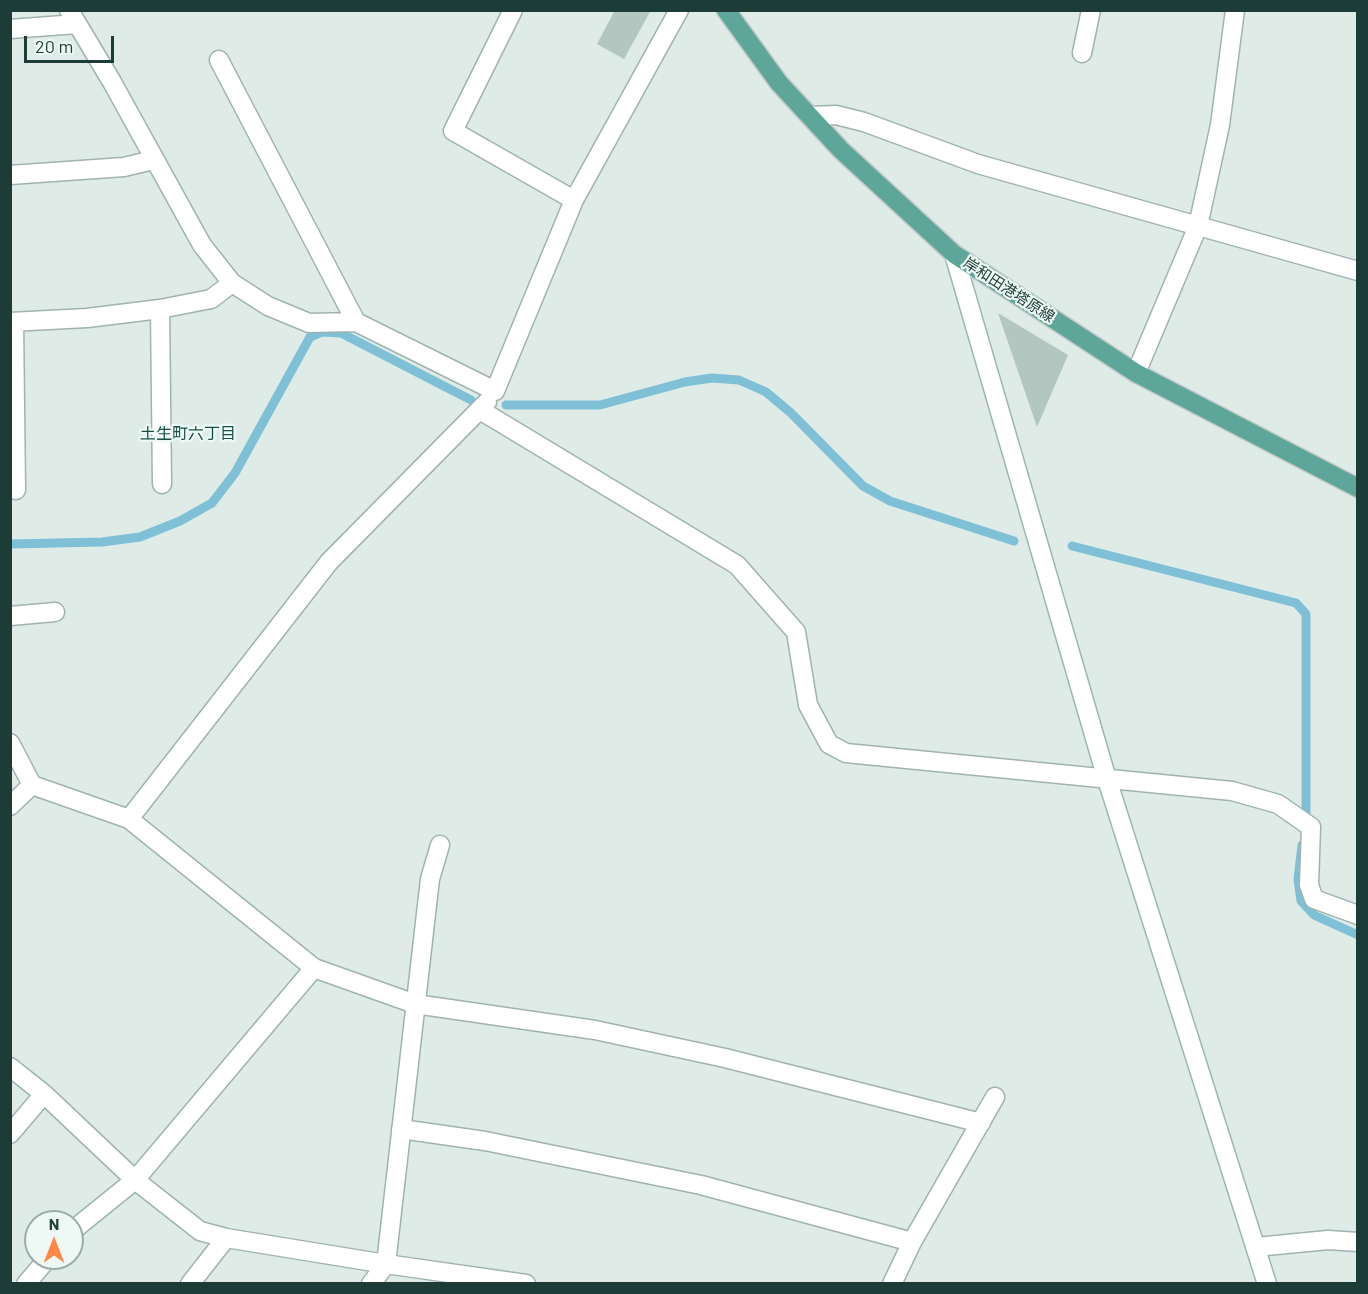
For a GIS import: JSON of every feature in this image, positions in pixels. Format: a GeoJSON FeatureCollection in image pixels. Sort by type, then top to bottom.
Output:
{"type":"FeatureCollection","features":[{"type":"Feature","properties":{"kind":"main road","name":"岸和田港塔原線"},"geometry":{"type":"LineString","coordinates":[[726,10],[779,83],[841,150],[954,254],[1136,373],[1358,488]]}},
{"type":"Feature","properties":{"kind":"street"},"geometry":{"type":"LineString","coordinates":[[513,10],[453,131],[574,200]]}},
{"type":"Feature","properties":{"kind":"street"},"geometry":{"type":"LineString","coordinates":[[1082,53],[1091,10]]}},
{"type":"Feature","properties":{"kind":"street"},"geometry":{"type":"LineString","coordinates":[[1136,373],[1197,226],[1220,125],[1235,10]]}},
{"type":"Feature","properties":{"kind":"street"},"geometry":{"type":"LineString","coordinates":[[129,819],[329,562],[480,410],[495,391],[574,200],[677,11]]}},
{"type":"Feature","properties":{"kind":"street"},"geometry":{"type":"LineString","coordinates":[[10,29],[73,17],[112,82],[153,160],[202,245],[232,283],[268,306],[309,323],[356,322],[495,391]]}},
{"type":"Feature","properties":{"kind":"street"},"geometry":{"type":"LineString","coordinates":[[219,60],[356,322]]}},
{"type":"Feature","properties":{"kind":"street"},"geometry":{"type":"LineString","coordinates":[[810,116],[836,115],[864,122],[978,164],[1358,272]]}},
{"type":"Feature","properties":{"kind":"street"},"geometry":{"type":"LineString","coordinates":[[10,175],[124,167],[153,160]]}},
{"type":"Feature","properties":{"kind":"street"},"geometry":{"type":"LineString","coordinates":[[954,254],[1106,776],[1267,1284]]}},
{"type":"Feature","properties":{"kind":"street"},"geometry":{"type":"LineString","coordinates":[[16,490],[12,322],[87,318],[160,309],[211,299],[232,283]]}},
{"type":"Feature","properties":{"kind":"street"},"geometry":{"type":"LineString","coordinates":[[160,309],[162,484]]}},
{"type":"Feature","properties":{"kind":"street"},"geometry":{"type":"LineString","coordinates":[[480,410],[737,565],[796,633],[807,705],[830,744],[846,753],[1106,776],[1232,791],[1278,804],[1311,827],[1309,885],[1314,899],[1358,915]]}},
{"type":"Feature","properties":{"kind":"street"},"geometry":{"type":"LineString","coordinates":[[10,616],[55,612]]}},
{"type":"Feature","properties":{"kind":"street"},"geometry":{"type":"LineString","coordinates":[[10,742],[33,785],[129,819],[314,968],[415,1004],[595,1030],[725,1058],[981,1123]]}},
{"type":"Feature","properties":{"kind":"street"},"geometry":{"type":"LineString","coordinates":[[10,806],[33,785]]}},
{"type":"Feature","properties":{"kind":"street"},"geometry":{"type":"LineString","coordinates":[[371,1284],[386,1264],[430,879],[440,845]]}},
{"type":"Feature","properties":{"kind":"street"},"geometry":{"type":"LineString","coordinates":[[84,1221],[135,1180],[314,968]]}},
{"type":"Feature","properties":{"kind":"street"},"geometry":{"type":"LineString","coordinates":[[10,1067],[45,1094],[135,1180],[200,1231],[226,1238],[526,1284]]}},
{"type":"Feature","properties":{"kind":"street"},"geometry":{"type":"LineString","coordinates":[[10,1134],[45,1094]]}},
{"type":"Feature","properties":{"kind":"street"},"geometry":{"type":"LineString","coordinates":[[892,1284],[912,1242],[995,1097]]}},
{"type":"Feature","properties":{"kind":"street"},"geometry":{"type":"LineString","coordinates":[[401,1129],[485,1141],[701,1185],[912,1242]]}},
{"type":"Feature","properties":{"kind":"street"},"geometry":{"type":"LineString","coordinates":[[190,1284],[226,1238]]}},
{"type":"Feature","properties":{"kind":"street"},"geometry":{"type":"LineString","coordinates":[[1256,1247],[1328,1240],[1358,1242]]}},
{"type":"Feature","properties":{"kind":"street"},"geometry":{"type":"LineString","coordinates":[[26,1284],[38,1270]]}},
{"type":"Feature","properties":{"kind":"building"},"geometry":{"type":"Polygon","coordinates":[[[615,10],[651,10],[624,59],[597,44],[615,10]]]}},
{"type":"Feature","properties":{"kind":"building"},"geometry":{"type":"Polygon","coordinates":[[[998,313],[1068,355],[1037,427],[998,313]]]}},
{"type":"Feature","properties":{"kind":"waterway"},"geometry":{"type":"LineString","coordinates":[[10,544],[102,542],[140,537],[180,521],[212,503],[235,473],[310,337],[322,332],[341,333],[471,400]]}},
{"type":"Feature","properties":{"kind":"waterway"},"geometry":{"type":"LineString","coordinates":[[506,405],[600,405],[685,382],[712,378],[739,380],[766,392],[791,413],[863,486],[890,501],[1014,541]]}},
{"type":"Feature","properties":{"kind":"waterway"},"geometry":{"type":"LineString","coordinates":[[1072,546],[1296,603],[1306,614],[1306,813]]}},
{"type":"Feature","properties":{"kind":"waterway"},"geometry":{"type":"LineString","coordinates":[[1302,845],[1298,879],[1301,901],[1314,915],[1358,935]]}},
{"type":"Feature","properties":{"kind":"district","name":"土生町六丁目"},"geometry":{"type":"Point","coordinates":[188,434]}}]}
